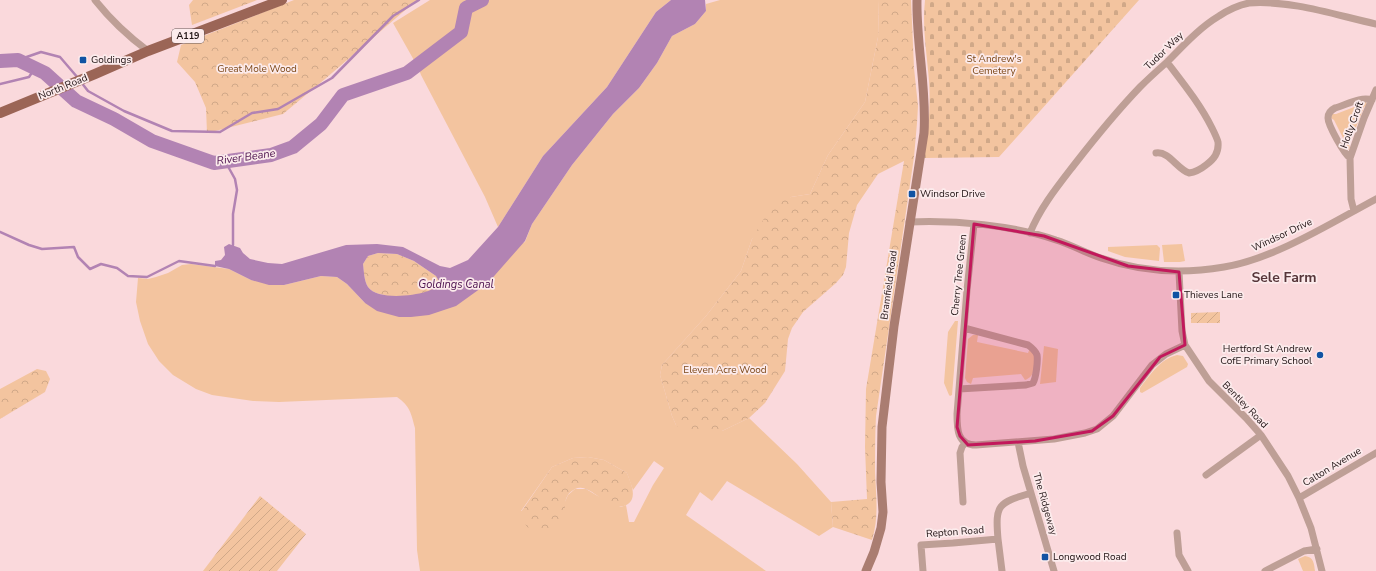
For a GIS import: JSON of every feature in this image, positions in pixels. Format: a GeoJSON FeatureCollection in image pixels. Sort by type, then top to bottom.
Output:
{"type":"FeatureCollection","features":[{"type":"Feature","properties":{"kind":"main road","name":"North Road"},"geometry":{"type":"LineString","coordinates":[[0,113],[148,51],[282,0]]}},
{"type":"Feature","properties":{"kind":"street"},"geometry":{"type":"LineString","coordinates":[[95,0],[133,40],[148,51]]}},
{"type":"Feature","properties":{"kind":"street","name":"Bramfield Road"},"geometry":{"type":"LineString","coordinates":[[866,571],[881,528],[882,427],[894,326],[924,132],[925,114],[917,0]]}},
{"type":"Feature","properties":{"kind":"street","name":"Tudor Way"},"geometry":{"type":"LineString","coordinates":[[1030,233],[1037,216],[1043,207],[1086,149],[1141,86],[1209,23],[1230,10],[1247,3],[1275,1],[1326,10],[1376,24]]}},
{"type":"Feature","properties":{"kind":"street"},"geometry":{"type":"LineString","coordinates":[[1156,153],[1163,154],[1189,173],[1199,170],[1211,162],[1216,156],[1218,150],[1218,141],[1208,121],[1192,94],[1167,62]]}},
{"type":"Feature","properties":{"kind":"street","name":"Holly Croft"},"geometry":{"type":"LineString","coordinates":[[1354,211],[1351,199],[1350,158],[1364,118],[1376,90]]}},
{"type":"Feature","properties":{"kind":"street","name":"Holly Croft"},"geometry":{"type":"LineString","coordinates":[[1350,158],[1345,153],[1329,122],[1329,114],[1335,108],[1362,100],[1372,100]]}},
{"type":"Feature","properties":{"kind":"street","name":"Windsor Drive"},"geometry":{"type":"LineString","coordinates":[[909,222],[974,224],[1030,233],[1057,240],[1099,257],[1128,266],[1157,271],[1179,272],[1226,267],[1258,258],[1288,245],[1376,200]]}},
{"type":"Feature","properties":{"kind":"street","name":"Cherry Tree Green"},"geometry":{"type":"LineString","coordinates":[[965,442],[960,436],[957,428],[964,328],[974,224]]}},
{"type":"Feature","properties":{"kind":"street","name":"Bentley Road"},"geometry":{"type":"LineString","coordinates":[[1179,272],[1182,331],[1185,345],[1208,381],[1246,418],[1261,435],[1288,476],[1312,528],[1322,571]]}},
{"type":"Feature","properties":{"kind":"street","name":"Cherry Tree Green"},"geometry":{"type":"LineString","coordinates":[[959,389],[1026,385],[1033,383],[1036,378],[1037,355],[1034,349],[1028,345],[964,328]]}},
{"type":"Feature","properties":{"kind":"street"},"geometry":{"type":"LineString","coordinates":[[963,502],[960,453],[965,442],[976,446],[1054,439],[1097,429],[1113,416],[1124,404],[1144,374],[1156,361],[1166,354],[1185,345]]}},
{"type":"Feature","properties":{"kind":"street"},"geometry":{"type":"LineString","coordinates":[[1206,475],[1261,435]]}},
{"type":"Feature","properties":{"kind":"street","name":"The Ridgeway"},"geometry":{"type":"LineString","coordinates":[[1018,442],[1020,455],[1054,571]]}},
{"type":"Feature","properties":{"kind":"street","name":"Calton Avenue"},"geometry":{"type":"LineString","coordinates":[[1299,498],[1376,453]]}},
{"type":"Feature","properties":{"kind":"street","name":"Repton Road"},"geometry":{"type":"LineString","coordinates":[[922,571],[921,545],[998,539],[996,520],[999,509],[1006,502],[1031,493]]}},
{"type":"Feature","properties":{"kind":"street"},"geometry":{"type":"LineString","coordinates":[[1176,533],[1179,555],[1188,571]]}},
{"type":"Feature","properties":{"kind":"street"},"geometry":{"type":"LineString","coordinates":[[998,539],[1002,571]]}},
{"type":"Feature","properties":{"kind":"street"},"geometry":{"type":"LineString","coordinates":[[1265,571],[1304,551],[1317,549]]}},
{"type":"Feature","properties":{"kind":"highlighted area"},"geometry":{"type":"Polygon","coordinates":[[[974,224],[1044,236],[1128,266],[1179,272],[1185,345],[1160,357],[1113,416],[1092,431],[1035,441],[968,445],[960,436],[957,427],[974,224]]]}},
{"type":"Feature","properties":{"kind":"green space"},"geometry":{"type":"Polygon","coordinates":[[[193,0],[257,0],[192,25],[189,5],[193,0]]]}},
{"type":"Feature","properties":{"kind":"green space","name":"Great Mole Wood"},"geometry":{"type":"Polygon","coordinates":[[[294,0],[417,0],[283,114],[207,133],[206,108],[195,82],[177,62],[181,45],[294,0]]]}},
{"type":"Feature","properties":{"kind":"green space"},"geometry":{"type":"Polygon","coordinates":[[[430,0],[472,0],[464,8],[456,30],[452,35],[415,62],[393,23],[430,0]]]}},
{"type":"Feature","properties":{"kind":"green space"},"geometry":{"type":"Polygon","coordinates":[[[488,0],[671,0],[656,12],[607,87],[543,156],[498,227],[485,197],[418,67],[460,39],[470,11],[488,0]]]}},
{"type":"Feature","properties":{"kind":"green space"},"geometry":{"type":"Polygon","coordinates":[[[720,0],[879,0],[878,37],[865,102],[828,155],[810,194],[791,197],[752,239],[741,271],[706,316],[662,365],[660,375],[676,425],[722,431],[749,418],[797,464],[831,502],[833,527],[819,536],[727,481],[712,501],[700,492],[686,515],[766,571],[420,571],[417,550],[415,428],[409,410],[401,400],[397,397],[279,402],[253,401],[212,395],[196,389],[173,375],[159,361],[148,344],[140,321],[136,302],[138,278],[148,279],[156,277],[168,273],[182,265],[191,264],[229,269],[251,280],[284,285],[321,276],[337,277],[347,284],[365,303],[525,242],[532,224],[572,165],[613,114],[639,88],[657,63],[672,36],[695,24],[706,11],[706,4],[720,0]],[[588,457],[573,458],[552,467],[521,511],[564,504],[568,495],[575,489],[586,489],[621,507],[626,505],[629,522],[634,522],[653,485],[664,468],[654,461],[633,490],[627,473],[604,460],[588,457]]]}},
{"type":"Feature","properties":{"kind":"green space","name":"Eleven Acre Wood"},"geometry":{"type":"Polygon","coordinates":[[[879,0],[911,0],[914,68],[918,106],[914,157],[876,416],[876,523],[872,540],[833,527],[831,502],[867,499],[865,447],[866,389],[904,161],[878,174],[857,205],[849,233],[846,267],[843,275],[803,312],[792,328],[788,339],[785,371],[765,403],[749,418],[722,431],[694,433],[682,431],[676,425],[672,416],[660,375],[662,365],[706,316],[741,271],[752,239],[772,205],[791,197],[810,194],[828,155],[865,102],[878,37],[879,0]]]}},
{"type":"Feature","properties":{"kind":"green space","name":"St Andrew's Cemetery"},"geometry":{"type":"Polygon","coordinates":[[[925,0],[1139,0],[999,157],[924,158],[930,100],[924,31],[925,0]]]}},
{"type":"Feature","properties":{"kind":"green space"},"geometry":{"type":"Polygon","coordinates":[[[1363,102],[1366,102],[1367,105],[1364,107],[1348,150],[1346,149],[1347,146],[1334,120],[1331,118],[1332,114],[1336,114],[1362,104],[1363,102]]]}},
{"type":"Feature","properties":{"kind":"green space"},"geometry":{"type":"Polygon","coordinates":[[[1182,244],[1185,261],[1164,262],[1162,245],[1182,244]]]}},
{"type":"Feature","properties":{"kind":"green space"},"geometry":{"type":"Polygon","coordinates":[[[1157,245],[1160,248],[1159,261],[1125,257],[1108,251],[1108,247],[1157,245]]]}},
{"type":"Feature","properties":{"kind":"green space"},"geometry":{"type":"Polygon","coordinates":[[[378,253],[397,254],[414,261],[436,276],[439,281],[439,286],[425,292],[404,296],[379,294],[372,291],[368,287],[364,276],[363,264],[368,256],[378,253]]]}},
{"type":"Feature","properties":{"kind":"green space"},"geometry":{"type":"Polygon","coordinates":[[[1220,312],[1220,323],[1191,323],[1191,313],[1220,312]]]}},
{"type":"Feature","properties":{"kind":"green space"},"geometry":{"type":"Polygon","coordinates":[[[955,321],[958,321],[952,395],[950,396],[944,383],[948,332],[955,321]]]}},
{"type":"Feature","properties":{"kind":"green space"},"geometry":{"type":"Polygon","coordinates":[[[973,335],[978,335],[977,342],[1028,353],[1030,348],[1035,353],[1034,369],[1031,376],[1025,380],[1021,374],[973,378],[971,384],[967,382],[965,378],[968,339],[973,335]]]}},
{"type":"Feature","properties":{"kind":"green space"},"geometry":{"type":"Polygon","coordinates":[[[1044,346],[1058,349],[1056,382],[1040,384],[1044,346]]]}},
{"type":"Feature","properties":{"kind":"green space"},"geometry":{"type":"Polygon","coordinates":[[[1177,355],[1183,356],[1188,364],[1187,367],[1142,393],[1140,392],[1140,388],[1160,364],[1177,355]]]}},
{"type":"Feature","properties":{"kind":"green space"},"geometry":{"type":"Polygon","coordinates":[[[37,369],[46,371],[50,379],[45,392],[0,419],[0,389],[37,369]]]}},
{"type":"Feature","properties":{"kind":"green space"},"geometry":{"type":"Polygon","coordinates":[[[588,457],[604,460],[627,473],[633,493],[631,501],[628,504],[614,506],[588,490],[581,488],[575,489],[570,492],[566,499],[564,515],[561,523],[553,529],[544,532],[531,530],[524,522],[521,512],[552,467],[573,458],[588,457]]]}},
{"type":"Feature","properties":{"kind":"green space"},"geometry":{"type":"Polygon","coordinates":[[[260,496],[306,534],[277,571],[203,571],[260,496]]]}},
{"type":"Feature","properties":{"kind":"green space"},"geometry":{"type":"Polygon","coordinates":[[[1305,556],[1312,559],[1315,571],[1303,571],[1298,559],[1305,556]]]}},
{"type":"Feature","properties":{"kind":"water","name":"Goldings Canal"},"geometry":{"type":"Polygon","coordinates":[[[671,0],[705,0],[706,11],[695,24],[672,36],[657,63],[639,88],[613,114],[572,165],[532,224],[525,241],[488,283],[456,306],[429,315],[399,317],[377,311],[365,303],[347,284],[337,277],[321,276],[284,285],[269,285],[251,280],[229,269],[215,266],[215,261],[221,260],[225,255],[224,247],[229,244],[240,248],[250,259],[282,264],[346,245],[377,244],[403,247],[440,266],[450,268],[468,260],[498,227],[543,156],[607,87],[656,12],[671,0]],[[378,253],[368,256],[363,264],[364,273],[367,285],[372,291],[379,294],[404,296],[425,292],[439,286],[439,281],[436,276],[414,261],[397,254],[378,253]]]}},
{"type":"Feature","properties":{"kind":"waterway"},"geometry":{"type":"LineString","coordinates":[[81,82],[88,91],[124,111],[172,131],[220,132],[252,113],[278,109],[332,78],[393,16],[419,0]]}},
{"type":"Feature","properties":{"kind":"waterway","name":"River Beane"},"geometry":{"type":"LineString","coordinates":[[0,61],[18,60],[45,73],[76,101],[114,119],[152,141],[214,163],[271,155],[293,147],[321,124],[343,95],[407,73],[461,32],[466,8],[482,0]]}},
{"type":"Feature","properties":{"kind":"waterway"},"geometry":{"type":"LineString","coordinates":[[18,60],[41,52],[60,57],[78,78]]}},
{"type":"Feature","properties":{"kind":"waterway"},"geometry":{"type":"LineString","coordinates":[[0,84],[29,77],[35,68]]}},
{"type":"Feature","properties":{"kind":"waterway"},"geometry":{"type":"LineString","coordinates":[[225,161],[235,179],[237,190],[233,214],[233,245]]}},
{"type":"Feature","properties":{"kind":"waterway"},"geometry":{"type":"LineString","coordinates":[[0,232],[42,249],[74,247],[78,257],[90,269],[101,264],[117,268],[128,276],[147,277],[179,261],[215,266]]}},
{"type":"Feature","properties":{"kind":"place","name":"Goldings"},"geometry":{"type":"Point","coordinates":[83,60]}},
{"type":"Feature","properties":{"kind":"place","name":"Windsor Drive"},"geometry":{"type":"Point","coordinates":[912,194]}},
{"type":"Feature","properties":{"kind":"place","name":"Thieves Lane"},"geometry":{"type":"Point","coordinates":[1176,295]}},
{"type":"Feature","properties":{"kind":"place","name":"Hertford St Andrew CofE Primary School"},"geometry":{"type":"Point","coordinates":[1320,355]}},
{"type":"Feature","properties":{"kind":"place","name":"Longwood Road"},"geometry":{"type":"Point","coordinates":[1045,557]}},
{"type":"Feature","properties":{"kind":"district","name":"Sele Farm"},"geometry":{"type":"Point","coordinates":[1284,277]}}]}
